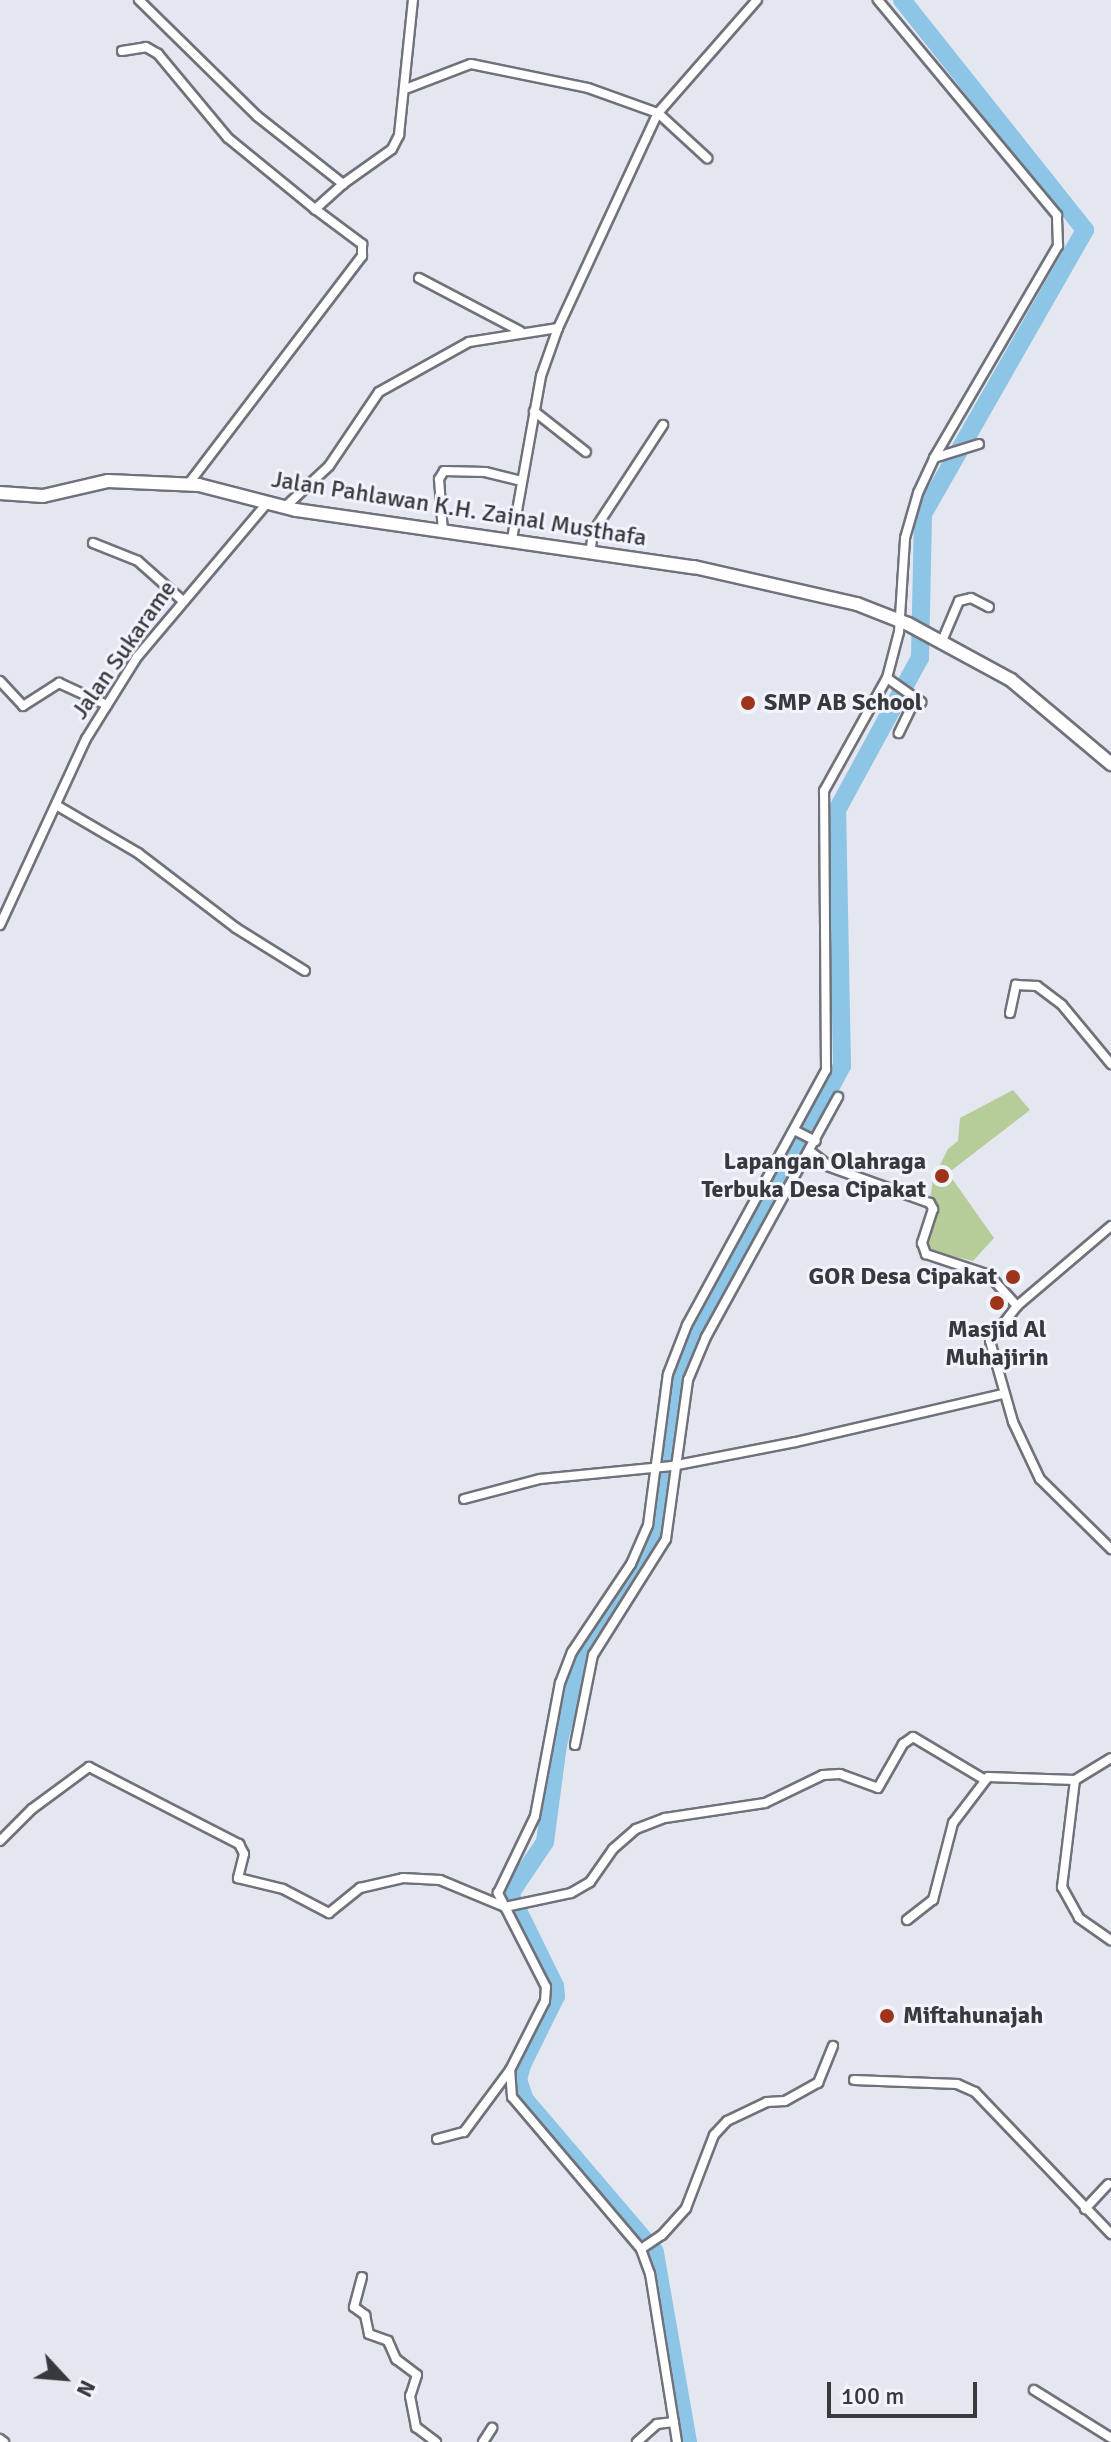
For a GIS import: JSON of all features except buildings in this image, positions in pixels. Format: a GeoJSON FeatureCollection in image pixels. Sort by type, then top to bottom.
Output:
{"type":"FeatureCollection","features":[{"type":"Feature","properties":{"kind":"street"},"geometry":{"type":"LineString","coordinates":[[139,0],[257,116],[343,184]]}},
{"type":"Feature","properties":{"kind":"street"},"geometry":{"type":"LineString","coordinates":[[315,209],[343,184],[392,149],[408,88],[413,0]]}},
{"type":"Feature","properties":{"kind":"street"},"geometry":{"type":"LineString","coordinates":[[512,539],[534,411],[558,328],[658,113],[757,0]]}},
{"type":"Feature","properties":{"kind":"street"},"geometry":{"type":"LineString","coordinates":[[437,2139],[464,2132],[510,2070],[545,2001],[546,1987],[504,1907],[500,1885],[535,1816],[560,1683],[584,1630],[642,1542],[653,1500],[668,1374],[687,1325],[798,1132],[830,1054],[824,791],[887,678],[903,622],[905,538],[934,458],[1058,246],[1061,229],[1057,215],[878,0]]}},
{"type":"Feature","properties":{"kind":"street"},"geometry":{"type":"LineString","coordinates":[[122,51],[146,47],[158,54],[228,138],[362,244],[362,256],[188,484]]}},
{"type":"Feature","properties":{"kind":"street"},"geometry":{"type":"LineString","coordinates":[[408,88],[456,68],[483,65],[588,88],[658,113],[707,158]]}},
{"type":"Feature","properties":{"kind":"street"},"geometry":{"type":"LineString","coordinates":[[419,278],[521,332]]}},
{"type":"Feature","properties":{"kind":"street"},"geometry":{"type":"LineString","coordinates":[[285,507],[329,466],[379,392],[469,342],[558,328]]}},
{"type":"Feature","properties":{"kind":"street"},"geometry":{"type":"LineString","coordinates":[[534,411],[586,452]]}},
{"type":"Feature","properties":{"kind":"street"},"geometry":{"type":"LineString","coordinates":[[590,554],[593,532],[663,425]]}},
{"type":"Feature","properties":{"kind":"street"},"geometry":{"type":"LineString","coordinates":[[934,458],[961,453],[979,444]]}},
{"type":"Feature","properties":{"kind":"street"},"geometry":{"type":"LineString","coordinates":[[443,532],[439,479],[444,471],[485,472],[520,481]]}},
{"type":"Feature","properties":{"kind":"street","name":"Jalan Pahlawan K.H. Zainal Musthafa"},"geometry":{"type":"LineString","coordinates":[[0,493],[43,496],[108,481],[188,484],[285,507],[694,567],[857,604],[938,639],[1011,680],[1111,764]]}},
{"type":"Feature","properties":{"kind":"street","name":"Jalan Sukarame"},"geometry":{"type":"LineString","coordinates":[[0,924],[107,705],[182,600],[267,503]]}},
{"type":"Feature","properties":{"kind":"street"},"geometry":{"type":"LineString","coordinates":[[93,543],[138,561],[182,600]]}},
{"type":"Feature","properties":{"kind":"street"},"geometry":{"type":"LineString","coordinates":[[938,639],[959,601],[971,598],[989,607]]}},
{"type":"Feature","properties":{"kind":"street"},"geometry":{"type":"LineString","coordinates":[[887,678],[921,702],[911,708],[899,733]]}},
{"type":"Feature","properties":{"kind":"street"},"geometry":{"type":"LineString","coordinates":[[0,681],[23,706],[59,683],[107,705]]}},
{"type":"Feature","properties":{"kind":"street"},"geometry":{"type":"LineString","coordinates":[[56,805],[138,853],[236,928],[305,971]]}},
{"type":"Feature","properties":{"kind":"street"},"geometry":{"type":"LineString","coordinates":[[1010,1013],[1016,985],[1037,986],[1062,1005],[1111,1064]]}},
{"type":"Feature","properties":{"kind":"street"},"geometry":{"type":"LineString","coordinates":[[575,1745],[593,1655],[666,1539],[679,1416],[706,1337],[811,1152],[838,1097]]}},
{"type":"Feature","properties":{"kind":"street"},"geometry":{"type":"LineString","coordinates":[[798,1132],[815,1140]]}},
{"type":"Feature","properties":{"kind":"street"},"geometry":{"type":"LineString","coordinates":[[811,1152],[830,1167],[930,1203],[933,1209],[922,1243],[926,1254],[989,1275],[1017,1306]]}},
{"type":"Feature","properties":{"kind":"street"},"geometry":{"type":"LineString","coordinates":[[1111,1226],[1017,1306],[990,1341],[1003,1394],[1040,1479],[1111,1549]]}},
{"type":"Feature","properties":{"kind":"street"},"geometry":{"type":"LineString","coordinates":[[464,1499],[540,1479],[674,1466],[1003,1394]]}},
{"type":"Feature","properties":{"kind":"street"},"geometry":{"type":"LineString","coordinates":[[0,1841],[32,1809],[89,1767],[239,1844],[244,1854],[238,1878],[283,1889],[329,1913],[360,1888],[403,1878],[440,1880],[504,1907],[571,1893],[590,1882],[613,1849],[636,1829],[665,1818],[765,1803],[823,1775],[840,1774],[878,1788],[903,1744],[913,1737],[985,1780]]}},
{"type":"Feature","properties":{"kind":"street"},"geometry":{"type":"LineString","coordinates":[[907,1920],[933,1900],[953,1823],[985,1780],[1001,1774],[1075,1780],[1111,1758]]}},
{"type":"Feature","properties":{"kind":"street"},"geometry":{"type":"LineString","coordinates":[[1075,1780],[1062,1887],[1079,1918],[1111,1940]]}},
{"type":"Feature","properties":{"kind":"street"},"geometry":{"type":"LineString","coordinates":[[642,2248],[655,2240],[686,2208],[714,2135],[727,2121],[767,2102],[785,2101],[818,2083],[833,2046]]}},
{"type":"Feature","properties":{"kind":"street"},"geometry":{"type":"LineString","coordinates":[[510,2070],[518,2106],[642,2248],[650,2274],[677,2442]]}},
{"type":"Feature","properties":{"kind":"street"},"geometry":{"type":"LineString","coordinates":[[854,2080],[957,2084],[975,2092],[1111,2234]]}},
{"type":"Feature","properties":{"kind":"street"},"geometry":{"type":"LineString","coordinates":[[1085,2209],[1108,2184]]}},
{"type":"Feature","properties":{"kind":"street"},"geometry":{"type":"LineString","coordinates":[[362,2277],[354,2307],[365,2315],[369,2334],[388,2341],[396,2359],[417,2375],[410,2396],[416,2427],[436,2442]]}},
{"type":"Feature","properties":{"kind":"street"},"geometry":{"type":"LineString","coordinates":[[1034,2390],[1111,2438]]}},
{"type":"Feature","properties":{"kind":"street"},"geometry":{"type":"LineString","coordinates":[[637,2442],[657,2424],[674,2422]]}},
{"type":"Feature","properties":{"kind":"street"},"geometry":{"type":"LineString","coordinates":[[483,2442],[492,2428]]}},
{"type":"Feature","properties":{"kind":"green space","name":"Lapangan Olahraga Terbuka Desa Cipakat"},"geometry":{"type":"Polygon","coordinates":[[[1013,1090],[1030,1110],[948,1173],[994,1238],[973,1261],[923,1249],[933,1179],[948,1149],[958,1141],[960,1118],[1013,1090]]]}},
{"type":"Feature","properties":{"kind":"waterway"},"geometry":{"type":"LineString","coordinates":[[688,2442],[655,2252],[525,2100],[518,2080],[522,2065],[556,1996],[555,1986],[510,1894],[545,1842],[558,1745],[582,1652],[657,1539],[675,1381],[842,1066],[837,810],[920,658],[923,514],[1085,230],[902,0]]}},
{"type":"Feature","properties":{"kind":"place","name":"SMP AB School"},"geometry":{"type":"Point","coordinates":[748,703]}},
{"type":"Feature","properties":{"kind":"place","name":"Lapangan Olahraga Terbuka Desa Cipakat"},"geometry":{"type":"Point","coordinates":[942,1176]}},
{"type":"Feature","properties":{"kind":"place","name":"GOR Desa Cipakat"},"geometry":{"type":"Point","coordinates":[1013,1277]}},
{"type":"Feature","properties":{"kind":"place","name":"Masjid Al Muhajirin"},"geometry":{"type":"Point","coordinates":[997,1303]}},
{"type":"Feature","properties":{"kind":"place","name":"Miftahunajah"},"geometry":{"type":"Point","coordinates":[887,2016]}}]}
